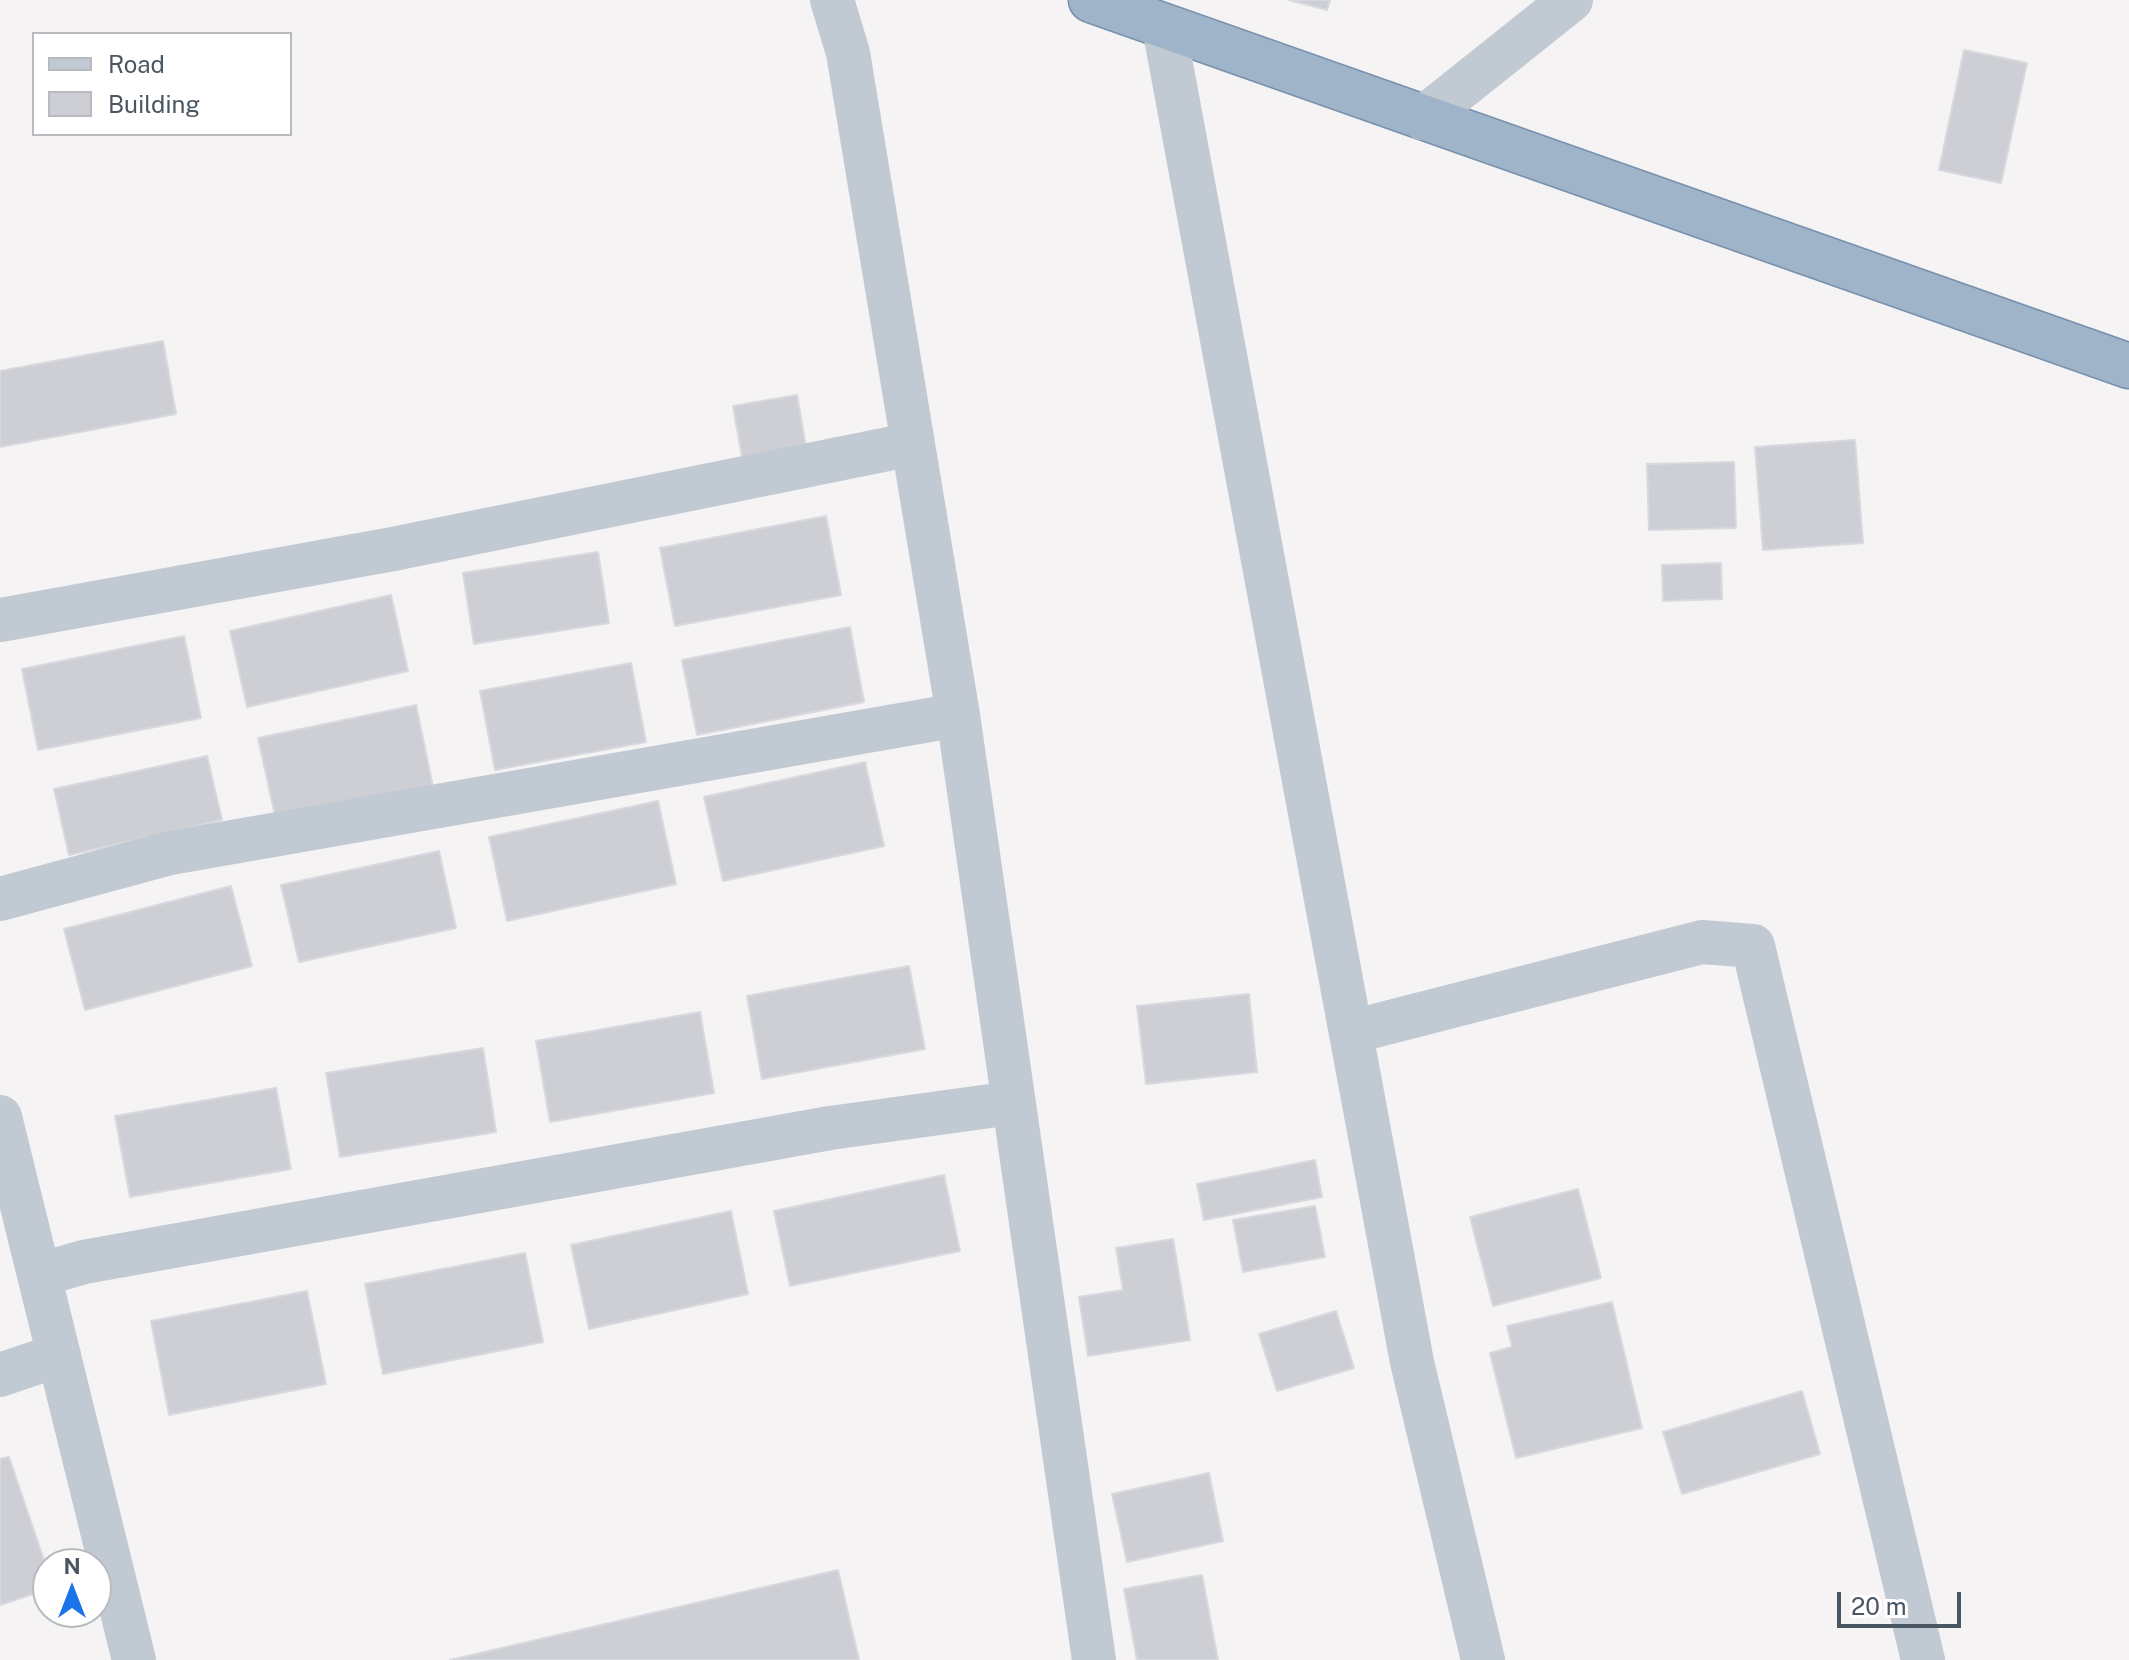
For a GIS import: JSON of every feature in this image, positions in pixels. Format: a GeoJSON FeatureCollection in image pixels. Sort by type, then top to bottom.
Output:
{"type":"FeatureCollection","features":[{"type":"Feature","properties":{"kind":"highway"},"geometry":{"type":"LineString","coordinates":[[1091,0],[2129,366]]}},
{"type":"Feature","properties":{"kind":"street"},"geometry":{"type":"LineString","coordinates":[[832,0],[848,53],[958,715],[1094,1660]]}},
{"type":"Feature","properties":{"kind":"street"},"geometry":{"type":"LineString","coordinates":[[1423,118],[1571,0]]}},
{"type":"Feature","properties":{"kind":"street"},"geometry":{"type":"LineString","coordinates":[[1164,27],[1412,1362],[1483,1660]]}},
{"type":"Feature","properties":{"kind":"street"},"geometry":{"type":"LineString","coordinates":[[0,620],[393,549],[913,444]]}},
{"type":"Feature","properties":{"kind":"street"},"geometry":{"type":"LineString","coordinates":[[0,899],[170,853],[958,715]]}},
{"type":"Feature","properties":{"kind":"street"},"geometry":{"type":"LineString","coordinates":[[1351,1032],[1702,942],[1753,946],[1923,1660]]}},
{"type":"Feature","properties":{"kind":"street"},"geometry":{"type":"LineString","coordinates":[[39,1275],[84,1262],[814,1131],[1012,1103]]}},
{"type":"Feature","properties":{"kind":"street"},"geometry":{"type":"LineString","coordinates":[[0,1117],[134,1660]]}},
{"type":"Feature","properties":{"kind":"street"},"geometry":{"type":"LineString","coordinates":[[0,1375],[59,1355]]}},
{"type":"Feature","properties":{"kind":"building"},"geometry":{"type":"Polygon","coordinates":[[[1289,0],[1330,0],[1327,10],[1289,0]]]}},
{"type":"Feature","properties":{"kind":"building"},"geometry":{"type":"Polygon","coordinates":[[[1964,50],[2027,63],[2001,183],[1939,170],[1964,50]]]}},
{"type":"Feature","properties":{"kind":"building"},"geometry":{"type":"Polygon","coordinates":[[[163,341],[176,414],[0,447],[0,371],[163,341]]]}},
{"type":"Feature","properties":{"kind":"building"},"geometry":{"type":"Polygon","coordinates":[[[797,395],[806,447],[742,457],[733,406],[797,395]]]}},
{"type":"Feature","properties":{"kind":"building"},"geometry":{"type":"Polygon","coordinates":[[[1855,440],[1863,543],[1763,550],[1755,447],[1855,440]]]}},
{"type":"Feature","properties":{"kind":"building"},"geometry":{"type":"Polygon","coordinates":[[[1734,462],[1736,528],[1649,530],[1647,464],[1734,462]]]}},
{"type":"Feature","properties":{"kind":"building"},"geometry":{"type":"Polygon","coordinates":[[[826,516],[841,595],[675,626],[660,548],[826,516]]]}},
{"type":"Feature","properties":{"kind":"building"},"geometry":{"type":"Polygon","coordinates":[[[598,552],[609,623],[474,644],[463,573],[598,552]]]}},
{"type":"Feature","properties":{"kind":"building"},"geometry":{"type":"Polygon","coordinates":[[[1721,563],[1722,599],[1663,601],[1662,565],[1721,563]]]}},
{"type":"Feature","properties":{"kind":"building"},"geometry":{"type":"Polygon","coordinates":[[[391,595],[408,671],[247,707],[230,631],[391,595]]]}},
{"type":"Feature","properties":{"kind":"building"},"geometry":{"type":"Polygon","coordinates":[[[850,627],[864,702],[697,735],[682,660],[850,627]]]}},
{"type":"Feature","properties":{"kind":"building"},"geometry":{"type":"Polygon","coordinates":[[[184,636],[201,718],[38,750],[22,669],[184,636]]]}},
{"type":"Feature","properties":{"kind":"building"},"geometry":{"type":"Polygon","coordinates":[[[631,663],[646,742],[495,770],[480,691],[631,663]]]}},
{"type":"Feature","properties":{"kind":"building"},"geometry":{"type":"Polygon","coordinates":[[[416,705],[433,787],[276,820],[258,738],[416,705]]]}},
{"type":"Feature","properties":{"kind":"building"},"geometry":{"type":"Polygon","coordinates":[[[207,756],[222,820],[69,855],[54,789],[207,756]]]}},
{"type":"Feature","properties":{"kind":"building"},"geometry":{"type":"Polygon","coordinates":[[[865,762],[884,846],[723,881],[704,797],[865,762]]]}},
{"type":"Feature","properties":{"kind":"building"},"geometry":{"type":"Polygon","coordinates":[[[658,801],[676,884],[507,921],[489,837],[658,801]]]}},
{"type":"Feature","properties":{"kind":"building"},"geometry":{"type":"Polygon","coordinates":[[[439,851],[456,928],[299,962],[281,885],[439,851]]]}},
{"type":"Feature","properties":{"kind":"building"},"geometry":{"type":"Polygon","coordinates":[[[231,886],[252,966],[85,1010],[64,929],[231,886]]]}},
{"type":"Feature","properties":{"kind":"building"},"geometry":{"type":"Polygon","coordinates":[[[909,966],[925,1049],[762,1079],[747,996],[909,966]]]}},
{"type":"Feature","properties":{"kind":"building"},"geometry":{"type":"Polygon","coordinates":[[[1249,994],[1257,1072],[1146,1084],[1137,1006],[1249,994]]]}},
{"type":"Feature","properties":{"kind":"building"},"geometry":{"type":"Polygon","coordinates":[[[700,1012],[714,1093],[550,1122],[536,1041],[700,1012]]]}},
{"type":"Feature","properties":{"kind":"building"},"geometry":{"type":"Polygon","coordinates":[[[483,1048],[496,1132],[340,1157],[326,1073],[483,1048]]]}},
{"type":"Feature","properties":{"kind":"building"},"geometry":{"type":"Polygon","coordinates":[[[276,1088],[291,1169],[130,1197],[115,1116],[276,1088]]]}},
{"type":"Feature","properties":{"kind":"building"},"geometry":{"type":"Polygon","coordinates":[[[1315,1160],[1322,1197],[1204,1220],[1197,1184],[1315,1160]]]}},
{"type":"Feature","properties":{"kind":"building"},"geometry":{"type":"Polygon","coordinates":[[[944,1175],[960,1251],[790,1286],[774,1211],[944,1175]]]}},
{"type":"Feature","properties":{"kind":"building"},"geometry":{"type":"Polygon","coordinates":[[[1578,1189],[1601,1278],[1493,1306],[1470,1217],[1578,1189]]]}},
{"type":"Feature","properties":{"kind":"building"},"geometry":{"type":"Polygon","coordinates":[[[1315,1206],[1325,1257],[1243,1272],[1233,1220],[1315,1206]]]}},
{"type":"Feature","properties":{"kind":"building"},"geometry":{"type":"Polygon","coordinates":[[[731,1211],[748,1294],[589,1329],[571,1245],[731,1211]]]}},
{"type":"Feature","properties":{"kind":"building"},"geometry":{"type":"Polygon","coordinates":[[[1173,1239],[1190,1340],[1088,1356],[1079,1297],[1123,1290],[1116,1248],[1173,1239]]]}},
{"type":"Feature","properties":{"kind":"building"},"geometry":{"type":"Polygon","coordinates":[[[525,1253],[543,1342],[383,1374],[365,1284],[525,1253]]]}},
{"type":"Feature","properties":{"kind":"building"},"geometry":{"type":"Polygon","coordinates":[[[307,1291],[326,1384],[169,1415],[151,1321],[307,1291]]]}},
{"type":"Feature","properties":{"kind":"building"},"geometry":{"type":"Polygon","coordinates":[[[1612,1302],[1642,1428],[1516,1458],[1490,1353],[1512,1347],[1507,1326],[1612,1302]]]}},
{"type":"Feature","properties":{"kind":"building"},"geometry":{"type":"Polygon","coordinates":[[[1336,1311],[1354,1368],[1277,1391],[1259,1334],[1336,1311]]]}},
{"type":"Feature","properties":{"kind":"building"},"geometry":{"type":"Polygon","coordinates":[[[1802,1391],[1820,1454],[1682,1494],[1663,1432],[1802,1391]]]}},
{"type":"Feature","properties":{"kind":"building"},"geometry":{"type":"Polygon","coordinates":[[[9,1457],[40,1548],[32,1548],[32,1594],[0,1605],[0,1459],[9,1457]]]}},
{"type":"Feature","properties":{"kind":"building"},"geometry":{"type":"Polygon","coordinates":[[[1209,1473],[1223,1541],[1127,1562],[1112,1494],[1209,1473]]]}},
{"type":"Feature","properties":{"kind":"building"},"geometry":{"type":"Polygon","coordinates":[[[838,1570],[859,1660],[450,1660],[838,1570]]]}},
{"type":"Feature","properties":{"kind":"building"},"geometry":{"type":"Polygon","coordinates":[[[1202,1575],[1218,1660],[1137,1660],[1124,1589],[1202,1575]]]}}]}
